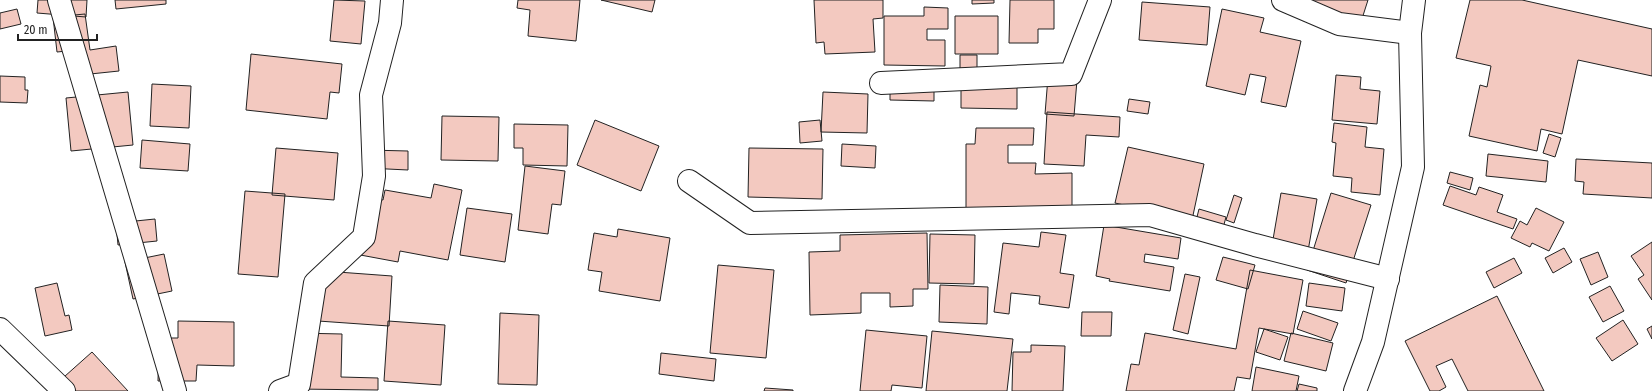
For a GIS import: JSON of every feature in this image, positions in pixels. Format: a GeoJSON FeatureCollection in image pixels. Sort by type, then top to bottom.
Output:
{"type":"FeatureCollection","features":[{"type":"Feature","properties":{"kind":"street"},"geometry":{"type":"LineString","coordinates":[[59,0],[175,391]]}},
{"type":"Feature","properties":{"kind":"street"},"geometry":{"type":"LineString","coordinates":[[280,391],[299,384],[315,284],[364,237],[374,176],[371,95],[390,23],[392,0]]}},
{"type":"Feature","properties":{"kind":"street"},"geometry":{"type":"LineString","coordinates":[[882,83],[1071,74],[1100,0]]}},
{"type":"Feature","properties":{"kind":"street"},"geometry":{"type":"LineString","coordinates":[[1283,0],[1339,24],[1410,33]]}},
{"type":"Feature","properties":{"kind":"street"},"geometry":{"type":"LineString","coordinates":[[1355,391],[1373,342],[1413,167],[1410,33],[1414,0]]}},
{"type":"Feature","properties":{"kind":"street"},"geometry":{"type":"LineString","coordinates":[[690,181],[750,222],[1150,215],[1255,245],[1388,279]]}},
{"type":"Feature","properties":{"kind":"street"},"geometry":{"type":"LineString","coordinates":[[0,329],[64,391]]}},
{"type":"Feature","properties":{"kind":"building"},"geometry":{"type":"Polygon","coordinates":[[[38,0],[87,0],[86,17],[37,13],[38,0]]]}},
{"type":"Feature","properties":{"kind":"building"},"geometry":{"type":"Polygon","coordinates":[[[115,0],[166,0],[166,4],[116,9],[115,0]]]}},
{"type":"Feature","properties":{"kind":"building"},"geometry":{"type":"Polygon","coordinates":[[[334,0],[365,1],[361,44],[330,41],[334,0]]]}},
{"type":"Feature","properties":{"kind":"building"},"geometry":{"type":"Polygon","coordinates":[[[518,0],[580,0],[576,41],[528,36],[530,10],[517,8],[518,0]]]}},
{"type":"Feature","properties":{"kind":"building"},"geometry":{"type":"Polygon","coordinates":[[[601,0],[655,0],[652,12],[601,0]]]}},
{"type":"Feature","properties":{"kind":"building"},"geometry":{"type":"Polygon","coordinates":[[[814,0],[883,0],[883,18],[873,19],[875,52],[825,54],[824,42],[816,43],[814,0]]]}},
{"type":"Feature","properties":{"kind":"building"},"geometry":{"type":"Polygon","coordinates":[[[972,0],[994,0],[994,3],[972,4],[972,0]]]}},
{"type":"Feature","properties":{"kind":"building"},"geometry":{"type":"Polygon","coordinates":[[[1010,0],[1054,0],[1054,29],[1038,29],[1038,43],[1009,43],[1010,0]]]}},
{"type":"Feature","properties":{"kind":"building"},"geometry":{"type":"Polygon","coordinates":[[[1286,0],[1368,0],[1360,25],[1286,0]]]}},
{"type":"Feature","properties":{"kind":"building"},"geometry":{"type":"Polygon","coordinates":[[[1470,0],[1522,0],[1652,29],[1652,76],[1578,60],[1562,134],[1541,129],[1537,151],[1469,136],[1480,85],[1487,87],[1491,66],[1456,58],[1470,0]]]}},
{"type":"Feature","properties":{"kind":"building"},"geometry":{"type":"Polygon","coordinates":[[[1142,2],[1210,7],[1207,45],[1139,40],[1142,2]]]}},
{"type":"Feature","properties":{"kind":"building"},"geometry":{"type":"Polygon","coordinates":[[[924,7],[948,8],[948,29],[927,29],[927,40],[945,40],[945,66],[884,65],[884,16],[924,16],[924,7]]]}},
{"type":"Feature","properties":{"kind":"building"},"geometry":{"type":"Polygon","coordinates":[[[17,9],[21,24],[0,29],[0,13],[17,9]]]}},
{"type":"Feature","properties":{"kind":"building"},"geometry":{"type":"Polygon","coordinates":[[[1222,9],[1264,18],[1260,32],[1301,41],[1286,107],[1261,102],[1266,77],[1250,74],[1245,95],[1206,86],[1222,9]]]}},
{"type":"Feature","properties":{"kind":"building"},"geometry":{"type":"Polygon","coordinates":[[[85,14],[90,50],[116,46],[119,71],[71,76],[67,51],[57,52],[53,17],[85,14]]]}},
{"type":"Feature","properties":{"kind":"building"},"geometry":{"type":"Polygon","coordinates":[[[955,16],[998,16],[998,54],[955,54],[955,16]]]}},
{"type":"Feature","properties":{"kind":"building"},"geometry":{"type":"Polygon","coordinates":[[[251,54],[342,64],[339,93],[330,92],[327,119],[246,110],[251,54]]]}},
{"type":"Feature","properties":{"kind":"building"},"geometry":{"type":"Polygon","coordinates":[[[960,55],[977,55],[977,73],[960,73],[960,55]]]}},
{"type":"Feature","properties":{"kind":"building"},"geometry":{"type":"Polygon","coordinates":[[[1336,75],[1361,77],[1360,89],[1380,91],[1377,124],[1332,120],[1336,75]]]}},
{"type":"Feature","properties":{"kind":"building"},"geometry":{"type":"Polygon","coordinates":[[[0,76],[25,77],[25,90],[28,90],[27,103],[0,102],[0,76]]]}},
{"type":"Feature","properties":{"kind":"building"},"geometry":{"type":"Polygon","coordinates":[[[1048,77],[1077,80],[1074,116],[1045,114],[1048,77]]]}},
{"type":"Feature","properties":{"kind":"building"},"geometry":{"type":"Polygon","coordinates":[[[890,83],[934,84],[934,101],[890,100],[890,83]]]}},
{"type":"Feature","properties":{"kind":"building"},"geometry":{"type":"Polygon","coordinates":[[[152,84],[191,86],[189,128],[150,126],[152,84]]]}},
{"type":"Feature","properties":{"kind":"building"},"geometry":{"type":"Polygon","coordinates":[[[961,85],[1017,85],[1017,109],[961,108],[961,85]]]}},
{"type":"Feature","properties":{"kind":"building"},"geometry":{"type":"Polygon","coordinates":[[[128,92],[133,145],[71,151],[66,98],[128,92]]]}},
{"type":"Feature","properties":{"kind":"building"},"geometry":{"type":"Polygon","coordinates":[[[823,92],[868,94],[867,133],[821,132],[823,92]]]}},
{"type":"Feature","properties":{"kind":"building"},"geometry":{"type":"Polygon","coordinates":[[[1129,99],[1150,102],[1148,114],[1127,111],[1129,99]]]}},
{"type":"Feature","properties":{"kind":"building"},"geometry":{"type":"Polygon","coordinates":[[[1047,112],[1120,117],[1119,137],[1086,135],[1084,166],[1044,164],[1047,112]]]}},
{"type":"Feature","properties":{"kind":"building"},"geometry":{"type":"Polygon","coordinates":[[[442,116],[499,117],[498,161],[441,160],[442,116]]]}},
{"type":"Feature","properties":{"kind":"building"},"geometry":{"type":"Polygon","coordinates":[[[595,120],[659,146],[641,191],[577,165],[595,120]]]}},
{"type":"Feature","properties":{"kind":"building"},"geometry":{"type":"Polygon","coordinates":[[[820,120],[822,141],[800,143],[799,122],[820,120]]]}},
{"type":"Feature","properties":{"kind":"building"},"geometry":{"type":"Polygon","coordinates":[[[1334,123],[1367,127],[1365,147],[1384,149],[1380,195],[1351,192],[1352,178],[1333,176],[1336,143],[1332,142],[1334,123]]]}},
{"type":"Feature","properties":{"kind":"building"},"geometry":{"type":"Polygon","coordinates":[[[514,124],[568,125],[567,166],[523,165],[523,148],[514,148],[514,124]]]}},
{"type":"Feature","properties":{"kind":"building"},"geometry":{"type":"Polygon","coordinates":[[[976,128],[1034,128],[1033,145],[1008,145],[1008,163],[1036,163],[1035,174],[1072,173],[1072,216],[966,216],[966,144],[975,144],[976,128]]]}},
{"type":"Feature","properties":{"kind":"building"},"geometry":{"type":"Polygon","coordinates":[[[1549,134],[1561,138],[1555,157],[1543,153],[1549,134]]]}},
{"type":"Feature","properties":{"kind":"building"},"geometry":{"type":"Polygon","coordinates":[[[142,140],[190,144],[188,171],[140,168],[142,140]]]}},
{"type":"Feature","properties":{"kind":"building"},"geometry":{"type":"Polygon","coordinates":[[[842,144],[876,146],[875,168],[841,166],[842,144]]]}},
{"type":"Feature","properties":{"kind":"building"},"geometry":{"type":"Polygon","coordinates":[[[1128,147],[1204,164],[1192,220],[1115,203],[1128,147]]]}},
{"type":"Feature","properties":{"kind":"building"},"geometry":{"type":"Polygon","coordinates":[[[276,148],[338,153],[334,200],[272,195],[276,148]]]}},
{"type":"Feature","properties":{"kind":"building"},"geometry":{"type":"Polygon","coordinates":[[[749,148],[823,149],[822,199],[748,197],[749,148]]]}},
{"type":"Feature","properties":{"kind":"building"},"geometry":{"type":"Polygon","coordinates":[[[368,150],[408,151],[408,170],[367,168],[368,150]]]}},
{"type":"Feature","properties":{"kind":"building"},"geometry":{"type":"Polygon","coordinates":[[[1488,154],[1548,161],[1546,182],[1486,176],[1488,154]]]}},
{"type":"Feature","properties":{"kind":"building"},"geometry":{"type":"Polygon","coordinates":[[[1576,159],[1652,163],[1652,198],[1583,194],[1584,182],[1575,181],[1576,159]]]}},
{"type":"Feature","properties":{"kind":"building"},"geometry":{"type":"Polygon","coordinates":[[[525,166],[565,171],[561,205],[552,204],[548,234],[518,230],[525,166]]]}},
{"type":"Feature","properties":{"kind":"building"},"geometry":{"type":"Polygon","coordinates":[[[1450,172],[1473,178],[1470,190],[1447,183],[1450,172]]]}},
{"type":"Feature","properties":{"kind":"building"},"geometry":{"type":"Polygon","coordinates":[[[434,184],[462,190],[448,260],[400,251],[398,262],[355,254],[365,197],[383,200],[385,190],[431,198],[434,184]]]}},
{"type":"Feature","properties":{"kind":"building"},"geometry":{"type":"Polygon","coordinates":[[[1450,186],[1476,195],[1479,187],[1503,195],[1497,212],[1517,219],[1513,229],[1443,205],[1450,186]]]}},
{"type":"Feature","properties":{"kind":"building"},"geometry":{"type":"Polygon","coordinates":[[[245,191],[285,194],[278,277],[238,274],[245,191]]]}},
{"type":"Feature","properties":{"kind":"building"},"geometry":{"type":"Polygon","coordinates":[[[1281,193],[1317,199],[1307,257],[1271,251],[1281,193]]]}},
{"type":"Feature","properties":{"kind":"building"},"geometry":{"type":"Polygon","coordinates":[[[1331,193],[1371,205],[1346,283],[1307,270],[1331,193]]]}},
{"type":"Feature","properties":{"kind":"building"},"geometry":{"type":"Polygon","coordinates":[[[1234,195],[1242,198],[1234,223],[1226,220],[1234,195]]]}},
{"type":"Feature","properties":{"kind":"building"},"geometry":{"type":"Polygon","coordinates":[[[467,208],[512,214],[505,262],[460,255],[467,208]]]}},
{"type":"Feature","properties":{"kind":"building"},"geometry":{"type":"Polygon","coordinates":[[[1536,208],[1564,222],[1549,251],[1532,243],[1530,247],[1511,238],[1520,221],[1527,225],[1536,208]]]}},
{"type":"Feature","properties":{"kind":"building"},"geometry":{"type":"Polygon","coordinates":[[[1199,209],[1226,217],[1222,232],[1195,225],[1199,209]]]}},
{"type":"Feature","properties":{"kind":"building"},"geometry":{"type":"Polygon","coordinates":[[[155,219],[157,241],[118,245],[116,223],[155,219]]]}},
{"type":"Feature","properties":{"kind":"building"},"geometry":{"type":"Polygon","coordinates":[[[1104,225],[1181,238],[1178,259],[1145,254],[1144,262],[1174,267],[1170,291],[1109,281],[1110,279],[1096,276],[1104,225]]]}},
{"type":"Feature","properties":{"kind":"building"},"geometry":{"type":"Polygon","coordinates":[[[618,229],[670,238],[660,301],[599,291],[602,272],[588,270],[594,233],[617,237],[618,229]]]}},
{"type":"Feature","properties":{"kind":"building"},"geometry":{"type":"Polygon","coordinates":[[[1041,232],[1066,235],[1060,273],[1074,275],[1069,308],[1039,304],[1040,296],[1011,293],[1009,314],[994,312],[1003,243],[1039,247],[1041,232]]]}},
{"type":"Feature","properties":{"kind":"building"},"geometry":{"type":"Polygon","coordinates":[[[927,233],[928,289],[913,289],[913,306],[890,307],[890,293],[861,293],[861,313],[810,315],[809,252],[840,251],[840,235],[927,233]]]}},
{"type":"Feature","properties":{"kind":"building"},"geometry":{"type":"Polygon","coordinates":[[[930,234],[975,235],[974,284],[929,283],[930,234]]]}},
{"type":"Feature","properties":{"kind":"building"},"geometry":{"type":"Polygon","coordinates":[[[1652,242],[1652,300],[1638,279],[1644,275],[1631,256],[1652,242]]]}},
{"type":"Feature","properties":{"kind":"building"},"geometry":{"type":"Polygon","coordinates":[[[1564,248],[1572,262],[1553,273],[1545,258],[1564,248]]]}},
{"type":"Feature","properties":{"kind":"building"},"geometry":{"type":"Polygon","coordinates":[[[1598,252],[1608,277],[1591,285],[1580,259],[1598,252]]]}},
{"type":"Feature","properties":{"kind":"building"},"geometry":{"type":"Polygon","coordinates":[[[164,254],[172,291],[133,299],[125,262],[164,254]]]}},
{"type":"Feature","properties":{"kind":"building"},"geometry":{"type":"Polygon","coordinates":[[[1223,257],[1255,265],[1248,289],[1216,280],[1223,257]]]}},
{"type":"Feature","properties":{"kind":"building"},"geometry":{"type":"Polygon","coordinates":[[[1514,258],[1522,273],[1494,288],[1486,272],[1514,258]]]}},
{"type":"Feature","properties":{"kind":"building"},"geometry":{"type":"Polygon","coordinates":[[[718,265],[774,270],[766,358],[710,353],[718,265]]]}},
{"type":"Feature","properties":{"kind":"building"},"geometry":{"type":"Polygon","coordinates":[[[1250,270],[1303,280],[1293,334],[1259,328],[1250,379],[1237,377],[1234,391],[1126,391],[1131,364],[1139,365],[1145,333],[1236,349],[1250,270]]]}},
{"type":"Feature","properties":{"kind":"building"},"geometry":{"type":"Polygon","coordinates":[[[324,271],[392,276],[389,326],[304,320],[324,271]]]}},
{"type":"Feature","properties":{"kind":"building"},"geometry":{"type":"Polygon","coordinates":[[[1185,274],[1200,277],[1188,334],[1173,330],[1185,274]]]}},
{"type":"Feature","properties":{"kind":"building"},"geometry":{"type":"Polygon","coordinates":[[[57,283],[65,316],[69,315],[72,330],[45,336],[35,288],[57,283]]]}},
{"type":"Feature","properties":{"kind":"building"},"geometry":{"type":"Polygon","coordinates":[[[1309,283],[1345,288],[1342,311],[1306,306],[1309,283]]]}},
{"type":"Feature","properties":{"kind":"building"},"geometry":{"type":"Polygon","coordinates":[[[940,285],[988,287],[987,324],[939,322],[940,285]]]}},
{"type":"Feature","properties":{"kind":"building"},"geometry":{"type":"Polygon","coordinates":[[[1610,286],[1624,311],[1603,322],[1589,297],[1610,286]]]}},
{"type":"Feature","properties":{"kind":"building"},"geometry":{"type":"Polygon","coordinates":[[[1497,296],[1544,391],[1468,391],[1452,359],[1436,366],[1446,387],[1439,391],[1430,391],[1405,341],[1497,296]]]}},
{"type":"Feature","properties":{"kind":"building"},"geometry":{"type":"Polygon","coordinates":[[[1303,311],[1338,323],[1331,341],[1297,329],[1303,311]]]}},
{"type":"Feature","properties":{"kind":"building"},"geometry":{"type":"Polygon","coordinates":[[[1082,312],[1112,312],[1111,336],[1081,336],[1082,312]]]}},
{"type":"Feature","properties":{"kind":"building"},"geometry":{"type":"Polygon","coordinates":[[[500,313],[539,315],[537,385],[498,384],[500,313]]]}},
{"type":"Feature","properties":{"kind":"building"},"geometry":{"type":"Polygon","coordinates":[[[1623,320],[1638,344],[1612,361],[1596,338],[1623,320]]]}},
{"type":"Feature","properties":{"kind":"building"},"geometry":{"type":"Polygon","coordinates":[[[178,321],[234,322],[234,366],[197,365],[196,381],[158,381],[159,338],[178,338],[178,321]]]}},
{"type":"Feature","properties":{"kind":"building"},"geometry":{"type":"Polygon","coordinates":[[[388,321],[445,325],[441,385],[384,381],[388,321]]]}},
{"type":"Feature","properties":{"kind":"building"},"geometry":{"type":"Polygon","coordinates":[[[1652,326],[1652,339],[1647,329],[1652,326]]]}},
{"type":"Feature","properties":{"kind":"building"},"geometry":{"type":"Polygon","coordinates":[[[1264,329],[1288,337],[1280,360],[1256,352],[1264,329]]]}},
{"type":"Feature","properties":{"kind":"building"},"geometry":{"type":"Polygon","coordinates":[[[866,330],[927,336],[922,388],[892,385],[891,391],[860,391],[866,330]]]}},
{"type":"Feature","properties":{"kind":"building"},"geometry":{"type":"Polygon","coordinates":[[[932,331],[1013,339],[1007,391],[926,391],[932,331]]]}},
{"type":"Feature","properties":{"kind":"building"},"geometry":{"type":"Polygon","coordinates":[[[297,333],[342,334],[341,377],[378,378],[378,390],[296,389],[297,333]]]}},
{"type":"Feature","properties":{"kind":"building"},"geometry":{"type":"Polygon","coordinates":[[[1291,333],[1333,343],[1326,371],[1284,361],[1291,333]]]}},
{"type":"Feature","properties":{"kind":"building"},"geometry":{"type":"Polygon","coordinates":[[[1031,345],[1065,346],[1063,391],[1012,391],[1013,352],[1031,352],[1031,345]]]}},
{"type":"Feature","properties":{"kind":"building"},"geometry":{"type":"Polygon","coordinates":[[[92,352],[128,391],[60,391],[55,385],[92,352]]]}},
{"type":"Feature","properties":{"kind":"building"},"geometry":{"type":"Polygon","coordinates":[[[661,353],[716,359],[714,381],[659,374],[661,353]]]}},
{"type":"Feature","properties":{"kind":"building"},"geometry":{"type":"Polygon","coordinates":[[[1256,367],[1299,376],[1296,391],[1252,391],[1256,367]]]}},
{"type":"Feature","properties":{"kind":"building"},"geometry":{"type":"Polygon","coordinates":[[[1299,384],[1317,388],[1317,391],[1297,391],[1299,384]]]}},
{"type":"Feature","properties":{"kind":"building"},"geometry":{"type":"Polygon","coordinates":[[[765,388],[793,390],[793,391],[764,391],[765,388]]]}}]}
